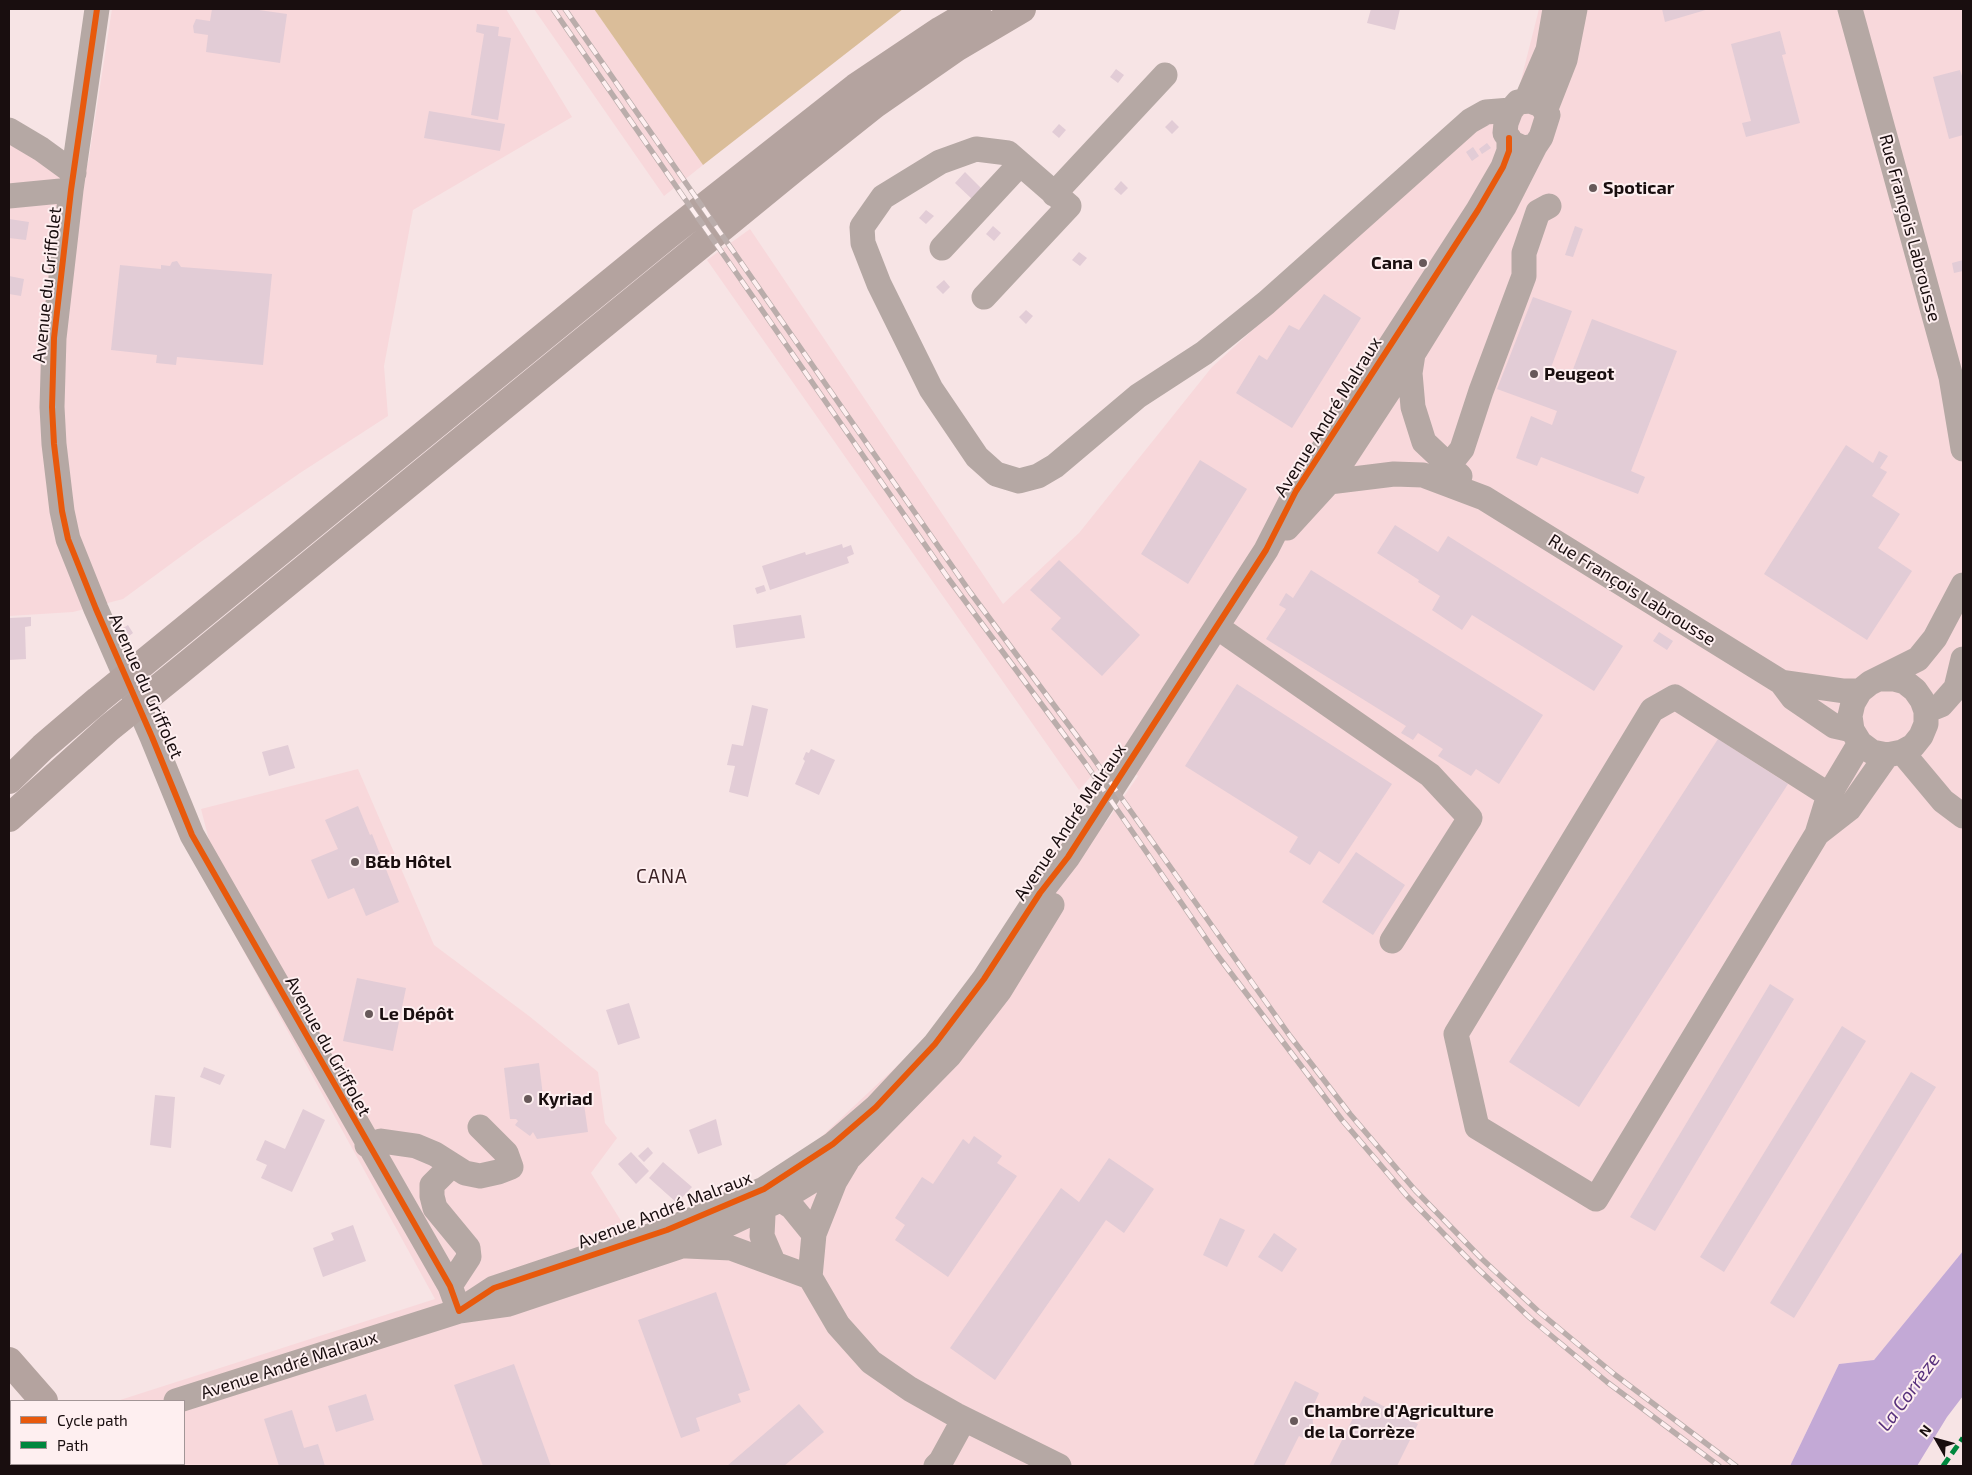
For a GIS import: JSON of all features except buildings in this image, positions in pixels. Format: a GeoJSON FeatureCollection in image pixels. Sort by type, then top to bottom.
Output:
{"type":"FeatureCollection","features":[{"type":"Feature","properties":{"kind":"highway"},"geometry":{"type":"LineString","coordinates":[[9,780],[42,747],[98,700],[667,236],[856,87],[941,30],[977,9]]}},
{"type":"Feature","properties":{"kind":"highway"},"geometry":{"type":"LineString","coordinates":[[9,818],[110,728],[176,673],[874,105],[956,48],[1022,9]]}},
{"type":"Feature","properties":{"kind":"highway"},"geometry":{"type":"LineString","coordinates":[[9,1361],[43,1400]]}},
{"type":"Feature","properties":{"kind":"highway"},"geometry":{"type":"LineString","coordinates":[[9,1386],[25,1400]]}},
{"type":"Feature","properties":{"kind":"street","name":"Avenue du Griffolet"},"geometry":{"type":"LineString","coordinates":[[97,9],[72,182],[54,338],[52,407],[58,484],[68,538],[93,602],[156,746],[192,836],[367,1145],[450,1286],[459,1311]]}},
{"type":"Feature","properties":{"kind":"street","name":"Avenue André Malraux"},"geometry":{"type":"LineString","coordinates":[[459,1311],[494,1288],[667,1230],[770,1199],[876,1107],[935,1044],[984,979],[1040,893],[1068,857],[1266,550],[1296,491],[1403,327],[1503,167],[1519,118],[1548,50],[1555,9]]}},
{"type":"Feature","properties":{"kind":"street","name":"Avenue André Malraux"},"geometry":{"type":"LineString","coordinates":[[1519,118],[1565,60],[1575,9]]}},
{"type":"Feature","properties":{"kind":"street","name":"Rue François Labrousse"},"geometry":{"type":"LineString","coordinates":[[1850,9],[1951,376],[1963,449]]}},
{"type":"Feature","properties":{"kind":"street"},"geometry":{"type":"LineString","coordinates":[[1054,194],[1165,75]]}},
{"type":"Feature","properties":{"kind":"street"},"geometry":{"type":"LineString","coordinates":[[984,296],[1069,206],[1008,153],[976,149],[940,162],[883,197],[862,227],[863,243],[878,284],[931,390],[977,457],[996,474],[1019,480],[1038,476],[1055,466],[1138,396],[1204,353],[1266,303],[1458,134],[1470,121],[1486,112],[1519,118],[1512,143],[1523,148],[1535,146]]}},
{"type":"Feature","properties":{"kind":"street","name":"Avenue André Malraux"},"geometry":{"type":"LineString","coordinates":[[1360,425],[1413,354],[1509,199],[1546,123],[1548,115],[1519,118]]}},
{"type":"Feature","properties":{"kind":"street"},"geometry":{"type":"LineString","coordinates":[[9,130],[41,149],[72,182]]}},
{"type":"Feature","properties":{"kind":"street"},"geometry":{"type":"LineString","coordinates":[[942,248],[1020,164]]}},
{"type":"Feature","properties":{"kind":"street"},"geometry":{"type":"LineString","coordinates":[[9,196],[72,182]]}},
{"type":"Feature","properties":{"kind":"street"},"geometry":{"type":"LineString","coordinates":[[1442,472],[1462,449],[1480,391],[1524,276],[1524,253],[1538,212],[1549,206]]}},
{"type":"Feature","properties":{"kind":"street","name":"Avenue André Malraux"},"geometry":{"type":"LineString","coordinates":[[1266,550],[1329,482],[1360,425],[1385,373],[1403,327]]}},
{"type":"Feature","properties":{"kind":"street","name":"Rue François Labrousse"},"geometry":{"type":"LineString","coordinates":[[1413,354],[1410,373],[1413,407],[1424,442],[1442,472],[1781,682],[1793,698],[1827,722],[1856,736],[1872,752],[1894,754]]}},
{"type":"Feature","properties":{"kind":"street","name":"Avenue André Malraux"},"geometry":{"type":"LineString","coordinates":[[1319,456],[1360,425],[1386,413],[1418,420]]}},
{"type":"Feature","properties":{"kind":"street","name":"Avenue André Malraux"},"geometry":{"type":"LineString","coordinates":[[1360,425],[1378,476]]}},
{"type":"Feature","properties":{"kind":"street","name":"Rue François Labrousse"},"geometry":{"type":"LineString","coordinates":[[1329,482],[1394,474],[1423,475],[1442,472]]}},
{"type":"Feature","properties":{"kind":"street"},"geometry":{"type":"LineString","coordinates":[[1829,794],[1675,697],[1652,710],[1456,1034],[1478,1127],[1596,1199],[1817,834],[1829,794],[1856,736],[1850,716],[1853,703],[1871,685],[1918,660],[1936,638],[1963,585]]}},
{"type":"Feature","properties":{"kind":"street"},"geometry":{"type":"LineString","coordinates":[[1216,627],[1430,775],[1470,818],[1392,941]]}},
{"type":"Feature","properties":{"kind":"street"},"geometry":{"type":"LineString","coordinates":[[1925,651],[1963,643]]}},
{"type":"Feature","properties":{"kind":"street"},"geometry":{"type":"LineString","coordinates":[[1817,834],[1849,809],[1894,754],[1913,746],[1921,736],[1926,724],[1926,711],[1942,706],[1956,688],[1963,659]]}},
{"type":"Feature","properties":{"kind":"street","name":"Rue François Labrousse"},"geometry":{"type":"LineString","coordinates":[[1781,682],[1844,691],[1894,679],[1905,682],[1915,690],[1922,700],[1926,711]]}},
{"type":"Feature","properties":{"kind":"street"},"geometry":{"type":"LineString","coordinates":[[1894,754],[1943,801],[1963,816]]}},
{"type":"Feature","properties":{"kind":"street","name":"Avenue André Malraux"},"geometry":{"type":"LineString","coordinates":[[179,1400],[459,1311],[509,1304],[682,1246],[848,1159],[949,1056],[1000,990],[1052,906],[1068,857]]}},
{"type":"Feature","properties":{"kind":"street"},"geometry":{"type":"LineString","coordinates":[[367,1145],[381,1141],[416,1146],[435,1154],[465,1173],[480,1176],[511,1167],[506,1153],[480,1128]]}},
{"type":"Feature","properties":{"kind":"street"},"geometry":{"type":"LineString","coordinates":[[848,1159],[835,1181],[814,1234],[810,1277],[838,1325],[871,1362],[910,1389],[964,1419],[1059,1466]]}},
{"type":"Feature","properties":{"kind":"street"},"geometry":{"type":"LineString","coordinates":[[450,1286],[469,1257],[468,1248],[436,1208],[432,1196],[432,1185],[452,1165]]}},
{"type":"Feature","properties":{"kind":"street"},"geometry":{"type":"LineString","coordinates":[[774,1264],[762,1236],[770,1199],[814,1234]]}},
{"type":"Feature","properties":{"kind":"street"},"geometry":{"type":"LineString","coordinates":[[682,1246],[731,1248],[810,1277]]}},
{"type":"Feature","properties":{"kind":"street"},"geometry":{"type":"LineString","coordinates":[[936,1466],[941,1461],[964,1419]]}},
{"type":"Feature","properties":{"kind":"shaded area"},"geometry":{"type":"Polygon","coordinates":[[[112,9],[506,9],[572,117],[413,210],[384,366],[388,416],[300,473],[123,599],[73,612],[9,616],[9,119],[88,164],[112,9]]]}},
{"type":"Feature","properties":{"kind":"shaded area"},"geometry":{"type":"Polygon","coordinates":[[[534,9],[594,9],[703,165],[664,196],[534,9]]]}},
{"type":"Feature","properties":{"kind":"shaded area"},"geometry":{"type":"Polygon","coordinates":[[[594,9],[903,9],[703,165],[594,9]]]}},
{"type":"Feature","properties":{"kind":"shaded area"},"geometry":{"type":"Polygon","coordinates":[[[1539,9],[1963,9],[1963,1251],[1874,1360],[1839,1364],[1790,1466],[178,1465],[185,1465],[185,1400],[120,1400],[435,1299],[232,930],[201,809],[358,769],[434,945],[529,1016],[598,1072],[605,1123],[617,1138],[591,1173],[628,1232],[745,1187],[806,1151],[947,1019],[1090,801],[1105,824],[1138,776],[1110,755],[1079,790],[707,260],[750,229],[1003,604],[1079,533],[1212,367],[1519,88],[1539,9]]]}},
{"type":"Feature","properties":{"kind":"water","name":"La Corrèze"},"geometry":{"type":"Polygon","coordinates":[[[1963,1251],[1963,1396],[1947,1417],[1917,1466],[1790,1466],[1839,1364],[1874,1360],[1963,1251]]]}},
{"type":"Feature","properties":{"kind":"railway"},"geometry":{"type":"LineString","coordinates":[[553,9],[948,578],[1085,763],[1218,956],[1342,1120],[1407,1196],[1476,1267],[1530,1318],[1607,1382],[1719,1466]]}},
{"type":"Feature","properties":{"kind":"railway"},"geometry":{"type":"LineString","coordinates":[[565,9],[970,592],[1091,755],[1290,1036],[1350,1114],[1415,1190],[1482,1259],[1538,1311],[1614,1374],[1736,1466]]}},
{"type":"Feature","properties":{"kind":"marked path"},"geometry":{"type":"LineString","coordinates":[[1943,1466],[1963,1438]]}},
{"type":"Feature","properties":{"kind":"cycle path"},"geometry":{"type":"LineString","coordinates":[[97,9],[71,190],[54,338],[52,407],[54,444],[62,511],[68,539],[192,835],[450,1286],[459,1311],[494,1288],[667,1230],[764,1189],[833,1144],[876,1107],[935,1044],[984,979],[1040,893],[1068,857],[1266,550],[1296,491],[1478,210],[1503,167],[1509,151],[1509,138]]}},
{"type":"Feature","properties":{"kind":"place","name":"Spoticar"},"geometry":{"type":"Point","coordinates":[1593,188]}},
{"type":"Feature","properties":{"kind":"place","name":"Cana"},"geometry":{"type":"Point","coordinates":[1423,263]}},
{"type":"Feature","properties":{"kind":"place","name":"Peugeot"},"geometry":{"type":"Point","coordinates":[1534,374]}},
{"type":"Feature","properties":{"kind":"place","name":"B&b Hôtel"},"geometry":{"type":"Point","coordinates":[355,862]}},
{"type":"Feature","properties":{"kind":"place","name":"Le Dépôt"},"geometry":{"type":"Point","coordinates":[369,1014]}},
{"type":"Feature","properties":{"kind":"place","name":"Kyriad"},"geometry":{"type":"Point","coordinates":[528,1099]}},
{"type":"Feature","properties":{"kind":"place","name":"Chambre d'Agriculture de la Corrèze"},"geometry":{"type":"Point","coordinates":[1294,1421]}},
{"type":"Feature","properties":{"kind":"district","name":"CANA"},"geometry":{"type":"Point","coordinates":[662,877]}}]}
